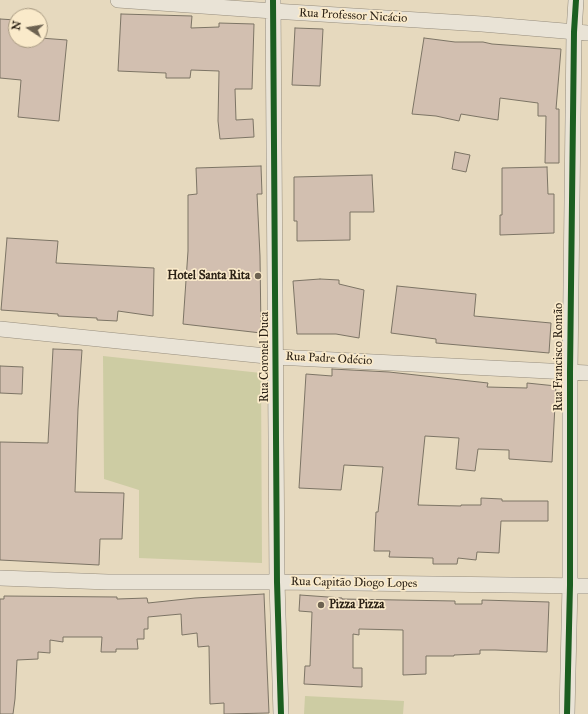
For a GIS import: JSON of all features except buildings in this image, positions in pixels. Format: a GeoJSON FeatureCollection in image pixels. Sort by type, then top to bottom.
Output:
{"type":"FeatureCollection","features":[{"type":"Feature","properties":{"kind":"street","name":"Rua Professor Nicácio"},"geometry":{"type":"LineString","coordinates":[[118,0],[273,6],[581,32]]}},
{"type":"Feature","properties":{"kind":"street","name":"Rua Francisco Romão"},"geometry":{"type":"LineString","coordinates":[[567,714],[570,585],[570,372],[581,32],[576,0]]}},
{"type":"Feature","properties":{"kind":"street","name":"Rua Coronel Duca"},"geometry":{"type":"LineString","coordinates":[[273,6],[277,582],[281,714]]}},
{"type":"Feature","properties":{"kind":"street","name":"Rua Padre Odécio"},"geometry":{"type":"LineString","coordinates":[[0,329],[276,357],[588,373]]}},
{"type":"Feature","properties":{"kind":"street","name":"Rua Capitão Diogo Lopes"},"geometry":{"type":"LineString","coordinates":[[0,578],[108,582],[277,582],[588,586]]}},
{"type":"Feature","properties":{"kind":"green space"},"geometry":{"type":"Polygon","coordinates":[[[103,356],[261,373],[262,563],[139,558],[139,490],[104,479],[103,356]]]}},
{"type":"Feature","properties":{"kind":"green space"},"geometry":{"type":"Polygon","coordinates":[[[305,696],[404,701],[403,714],[304,714],[305,696]]]}},
{"type":"Feature","properties":{"kind":"cycle path"},"geometry":{"type":"LineString","coordinates":[[273,0],[277,582],[281,714]]}},
{"type":"Feature","properties":{"kind":"cycle path"},"geometry":{"type":"LineString","coordinates":[[567,714],[570,585],[570,372],[574,32],[576,0]]}},
{"type":"Feature","properties":{"kind":"place","name":"Hotel Santa Rita"},"geometry":{"type":"Point","coordinates":[258,276]}},
{"type":"Feature","properties":{"kind":"place","name":"Pizza Pizza"},"geometry":{"type":"Point","coordinates":[321,605]}}]}
